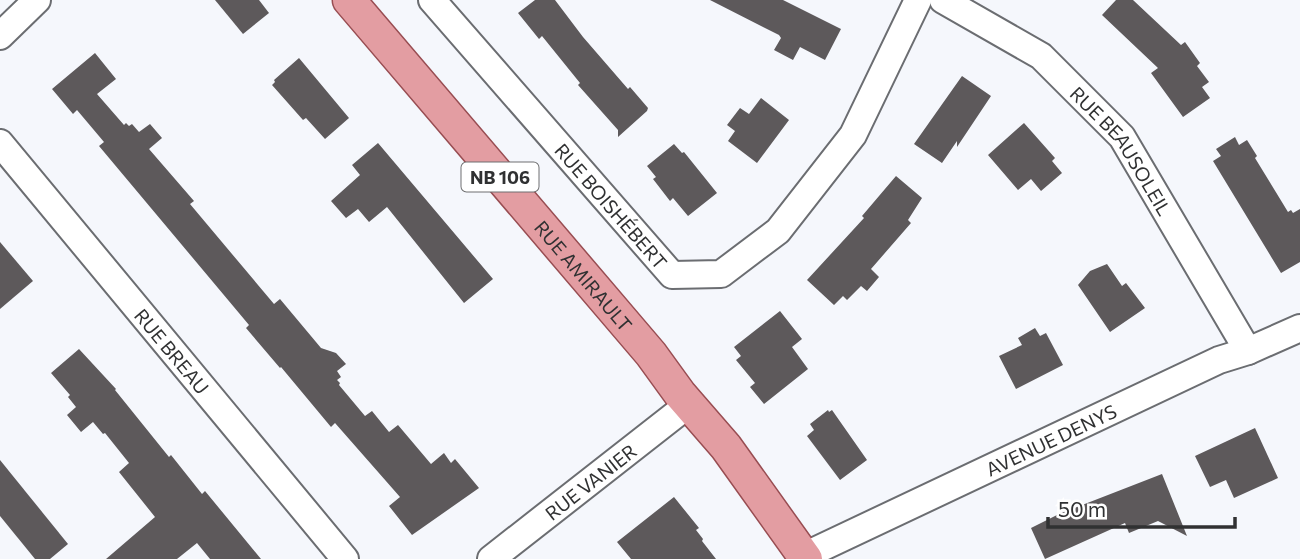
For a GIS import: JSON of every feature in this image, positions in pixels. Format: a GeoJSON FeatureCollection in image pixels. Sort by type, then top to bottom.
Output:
{"type":"FeatureCollection","features":[{"type":"Feature","properties":{"kind":"main road","name":"RUE AMIRAULT"},"geometry":{"type":"LineString","coordinates":[[349,0],[650,354],[726,447],[806,558]]}},
{"type":"Feature","properties":{"kind":"street"},"geometry":{"type":"LineString","coordinates":[[0,36],[37,0]]}},
{"type":"Feature","properties":{"kind":"street","name":"RUE BOISHÉBERT"},"geometry":{"type":"LineString","coordinates":[[432,0],[672,275],[721,274],[778,231],[853,135],[918,0]]}},
{"type":"Feature","properties":{"kind":"street","name":"RUE BEAUSOLEIL"},"geometry":{"type":"LineString","coordinates":[[943,0],[1041,56],[1122,137],[1248,351]]}},
{"type":"Feature","properties":{"kind":"street","name":"RUE BREAU"},"geometry":{"type":"LineString","coordinates":[[0,143],[345,559]]}},
{"type":"Feature","properties":{"kind":"street","name":"AVENUE DENYS"},"geometry":{"type":"LineString","coordinates":[[806,558],[1219,360],[1248,351],[1300,328]]}},
{"type":"Feature","properties":{"kind":"street","name":"RUE VANIER"},"geometry":{"type":"LineString","coordinates":[[491,559],[689,404]]}},
{"type":"Feature","properties":{"kind":"building"},"geometry":{"type":"Polygon","coordinates":[[[215,0],[259,0],[269,13],[243,34],[215,0]]]}},
{"type":"Feature","properties":{"kind":"building"},"geometry":{"type":"Polygon","coordinates":[[[535,0],[555,0],[583,37],[648,108],[618,137],[618,130],[578,85],[580,83],[542,36],[539,39],[518,13],[535,0]]]}},
{"type":"Feature","properties":{"kind":"building"},"geometry":{"type":"Polygon","coordinates":[[[710,0],[783,0],[841,29],[825,60],[800,47],[793,60],[774,50],[781,38],[779,35],[710,0]]]}},
{"type":"Feature","properties":{"kind":"building"},"geometry":{"type":"Polygon","coordinates":[[[1116,0],[1133,0],[1181,45],[1185,42],[1209,82],[1202,87],[1210,98],[1183,117],[1151,73],[1158,68],[1102,15],[1116,0]]]}},
{"type":"Feature","properties":{"kind":"building"},"geometry":{"type":"Polygon","coordinates":[[[95,53],[116,79],[97,94],[124,125],[132,124],[139,132],[150,124],[162,138],[149,149],[194,201],[190,204],[274,304],[280,299],[321,348],[336,353],[346,364],[337,371],[341,377],[337,380],[365,416],[372,411],[389,432],[398,425],[431,464],[444,453],[451,463],[455,459],[479,488],[412,535],[389,506],[400,497],[335,423],[331,427],[280,368],[246,328],[249,325],[99,146],[104,142],[77,110],[73,114],[52,89],[95,53]]]}},
{"type":"Feature","properties":{"kind":"building"},"geometry":{"type":"Polygon","coordinates":[[[299,58],[349,118],[325,139],[306,118],[303,120],[272,85],[274,80],[299,58]]]}},
{"type":"Feature","properties":{"kind":"building"},"geometry":{"type":"Polygon","coordinates":[[[962,76],[991,96],[957,147],[957,141],[942,163],[914,144],[962,76]]]}},
{"type":"Feature","properties":{"kind":"building"},"geometry":{"type":"Polygon","coordinates":[[[761,98],[789,120],[757,163],[728,141],[735,131],[727,125],[740,108],[749,114],[761,98]]]}},
{"type":"Feature","properties":{"kind":"building"},"geometry":{"type":"Polygon","coordinates":[[[1024,123],[1055,158],[1052,161],[1062,173],[1041,191],[1031,179],[1018,190],[988,155],[1024,123]]]}},
{"type":"Feature","properties":{"kind":"building"},"geometry":{"type":"Polygon","coordinates":[[[1235,137],[1239,145],[1247,140],[1288,212],[1291,210],[1293,213],[1300,209],[1300,262],[1281,273],[1213,161],[1221,156],[1216,149],[1235,137]]]}},
{"type":"Feature","properties":{"kind":"building"},"geometry":{"type":"Polygon","coordinates":[[[378,143],[493,279],[464,303],[387,207],[369,222],[358,209],[346,218],[331,201],[360,175],[352,165],[378,143]]]}},
{"type":"Feature","properties":{"kind":"building"},"geometry":{"type":"Polygon","coordinates":[[[674,144],[684,152],[717,193],[688,216],[673,198],[670,201],[653,179],[656,177],[647,166],[674,144]]]}},
{"type":"Feature","properties":{"kind":"building"},"geometry":{"type":"Polygon","coordinates":[[[896,176],[922,198],[908,220],[911,223],[871,269],[879,277],[867,291],[861,286],[847,300],[843,296],[834,305],[807,280],[864,218],[862,216],[896,176]]]}},
{"type":"Feature","properties":{"kind":"building"},"geometry":{"type":"Polygon","coordinates":[[[0,242],[33,281],[0,309],[0,242]]]}},
{"type":"Feature","properties":{"kind":"building"},"geometry":{"type":"Polygon","coordinates":[[[1107,264],[1122,286],[1126,283],[1145,308],[1110,332],[1078,285],[1090,271],[1107,264]]]}},
{"type":"Feature","properties":{"kind":"building"},"geometry":{"type":"Polygon","coordinates":[[[780,311],[802,339],[792,347],[808,369],[764,404],[750,387],[755,383],[736,360],[741,356],[734,347],[780,311]]]}},
{"type":"Feature","properties":{"kind":"building"},"geometry":{"type":"Polygon","coordinates":[[[1035,328],[1040,336],[1046,333],[1063,365],[1016,389],[999,356],[1022,345],[1018,338],[1035,328]]]}},
{"type":"Feature","properties":{"kind":"building"},"geometry":{"type":"Polygon","coordinates":[[[79,349],[116,389],[169,457],[171,455],[202,494],[205,491],[261,559],[210,559],[197,543],[177,559],[106,559],[155,517],[119,472],[129,463],[105,433],[93,422],[81,432],[67,415],[76,407],[68,397],[70,395],[51,373],[79,349]]]}},
{"type":"Feature","properties":{"kind":"building"},"geometry":{"type":"Polygon","coordinates":[[[828,410],[832,410],[867,460],[840,480],[807,436],[814,430],[810,424],[828,410]]]}},
{"type":"Feature","properties":{"kind":"building"},"geometry":{"type":"Polygon","coordinates":[[[1255,428],[1278,478],[1234,498],[1226,480],[1210,487],[1195,456],[1255,428]]]}},
{"type":"Feature","properties":{"kind":"building"},"geometry":{"type":"Polygon","coordinates":[[[0,460],[68,544],[50,559],[35,559],[0,516],[0,460]]]}},
{"type":"Feature","properties":{"kind":"building"},"geometry":{"type":"Polygon","coordinates":[[[1162,474],[1187,536],[1158,521],[1129,533],[1125,523],[1045,559],[1031,528],[1059,514],[1162,474]]]}},
{"type":"Feature","properties":{"kind":"building"},"geometry":{"type":"Polygon","coordinates":[[[674,497],[699,528],[696,530],[702,541],[716,559],[631,559],[617,542],[674,497]]]}}]}
